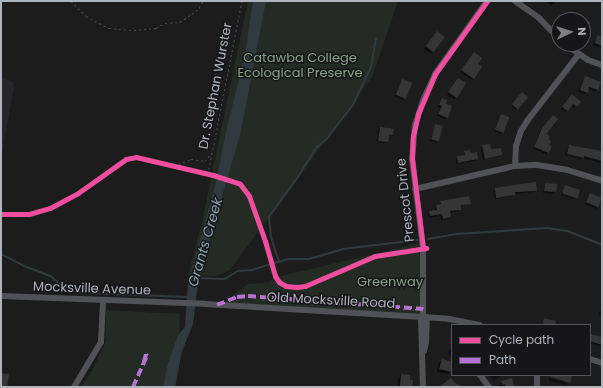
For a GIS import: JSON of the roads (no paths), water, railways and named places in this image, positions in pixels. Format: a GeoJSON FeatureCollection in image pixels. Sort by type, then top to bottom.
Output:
{"type":"FeatureCollection","features":[{"type":"Feature","properties":{"kind":"street","name":"Prescot Drive"},"geometry":{"type":"LineString","coordinates":[[423,387],[423,353],[421,343],[424,317],[423,248],[415,189],[412,150],[415,125],[424,98],[435,74],[487,1]]}},
{"type":"Feature","properties":{"kind":"street"},"geometry":{"type":"LineString","coordinates":[[515,1],[538,18],[551,31]]}},
{"type":"Feature","properties":{"kind":"street"},"geometry":{"type":"LineString","coordinates":[[576,52],[602,65]]}},
{"type":"Feature","properties":{"kind":"street"},"geometry":{"type":"LineString","coordinates":[[515,166],[517,139],[524,126],[579,54]]}},
{"type":"Feature","properties":{"kind":"street"},"geometry":{"type":"LineString","coordinates":[[415,189],[515,166],[552,167],[578,173],[602,181]]}},
{"type":"Feature","properties":{"kind":"street","name":"Mocksville Avenue"},"geometry":{"type":"LineString","coordinates":[[1,296],[181,304]]}},
{"type":"Feature","properties":{"kind":"street"},"geometry":{"type":"LineString","coordinates":[[74,387],[101,342],[103,300]]}},
{"type":"Feature","properties":{"kind":"street","name":"Old Mocksville Road"},"geometry":{"type":"LineString","coordinates":[[181,304],[205,304],[424,317],[449,319],[474,324]]}},
{"type":"Feature","properties":{"kind":"street"},"geometry":{"type":"LineString","coordinates":[[591,358],[602,363]]}},
{"type":"Feature","properties":{"kind":"street"},"geometry":{"type":"LineString","coordinates":[[481,376],[489,387]]}},
{"type":"Feature","properties":{"kind":"street"},"geometry":{"type":"LineString","coordinates":[[537,376],[537,387]]}},
{"type":"Feature","properties":{"kind":"water","name":"Grants Creek"},"geometry":{"type":"Polygon","coordinates":[[[253,1],[266,1],[240,135],[206,251],[197,290],[193,324],[182,351],[175,387],[163,387],[168,363],[178,335],[185,327],[188,283],[216,183],[226,131],[245,55],[253,1]]]}},
{"type":"Feature","properties":{"kind":"waterway"},"geometry":{"type":"LineString","coordinates":[[279,262],[271,237],[269,217],[298,177],[317,147],[326,140],[353,105],[371,67],[376,39]]}},
{"type":"Feature","properties":{"kind":"waterway"},"geometry":{"type":"LineString","coordinates":[[428,239],[457,234],[548,228],[568,231],[602,245]]}},
{"type":"Feature","properties":{"kind":"waterway","name":"Grants Creek"},"geometry":{"type":"LineString","coordinates":[[198,278],[225,279],[238,271],[252,270],[288,259],[309,259],[343,249],[417,240]]}},
{"type":"Feature","properties":{"kind":"waterway"},"geometry":{"type":"LineString","coordinates":[[1,254],[27,267],[51,276],[62,286],[84,293],[188,297]]}},
{"type":"Feature","properties":{"kind":"park label","name":"Catawba College Ecological Preserve"},"geometry":{"type":"Point","coordinates":[300,66]}},
{"type":"Feature","properties":{"kind":"park label","name":"Greenway"},"geometry":{"type":"Point","coordinates":[390,282]}}]}
